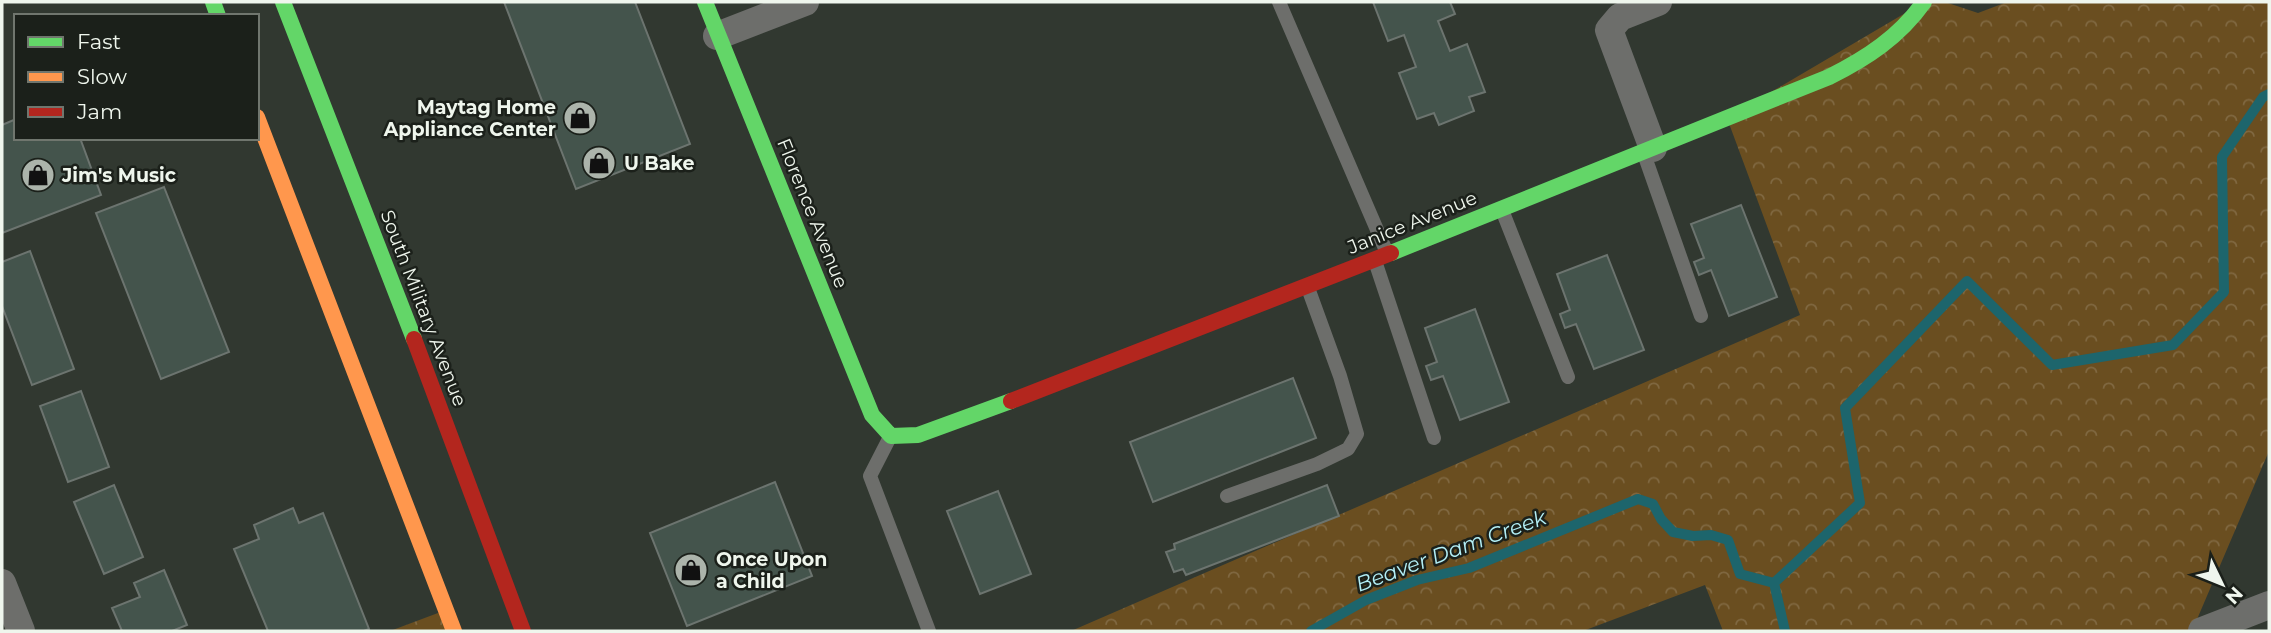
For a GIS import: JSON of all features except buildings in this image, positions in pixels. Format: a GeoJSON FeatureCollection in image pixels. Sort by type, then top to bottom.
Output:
{"type":"FeatureCollection","features":[{"type":"Feature","properties":{"kind":"street","name":"South Military Avenue"},"geometry":{"type":"LineString","coordinates":[[283,2],[417,346],[523,631]]}},
{"type":"Feature","properties":{"kind":"street","name":"Florence Avenue"},"geometry":{"type":"LineString","coordinates":[[705,2],[872,415],[891,436]]}},
{"type":"Feature","properties":{"kind":"street"},"geometry":{"type":"LineString","coordinates":[[718,36],[805,2]]}},
{"type":"Feature","properties":{"kind":"street"},"geometry":{"type":"LineString","coordinates":[[1648,150],[1609,30],[1620,17],[1658,2]]}},
{"type":"Feature","properties":{"kind":"street","name":"Janice Avenue"},"geometry":{"type":"LineString","coordinates":[[891,436],[918,435],[1307,287],[1829,77],[1882,48],[1907,26],[1924,2]]}},
{"type":"Feature","properties":{"kind":"street"},"geometry":{"type":"LineString","coordinates":[[259,122],[454,631]]}},
{"type":"Feature","properties":{"kind":"street"},"geometry":{"type":"LineString","coordinates":[[2,583],[21,631]]}},
{"type":"Feature","properties":{"kind":"street"},"geometry":{"type":"LineString","coordinates":[[2202,631],[2269,605]]}},
{"type":"Feature","properties":{"kind":"lane"},"geometry":{"type":"LineString","coordinates":[[1279,2],[1381,257],[1434,438]]}},
{"type":"Feature","properties":{"kind":"lane"},"geometry":{"type":"LineString","coordinates":[[1648,150],[1701,316]]}},
{"type":"Feature","properties":{"kind":"lane"},"geometry":{"type":"LineString","coordinates":[[1502,209],[1568,377]]}},
{"type":"Feature","properties":{"kind":"lane"},"geometry":{"type":"LineString","coordinates":[[1227,496],[1317,464],[1348,449],[1356,434],[1340,376],[1307,287]]}},
{"type":"Feature","properties":{"kind":"lane"},"geometry":{"type":"LineString","coordinates":[[891,436],[870,476],[929,631]]}},
{"type":"Feature","properties":{"kind":"green space"},"geometry":{"type":"Polygon","coordinates":[[[1924,2],[1945,2],[1978,13],[2007,2],[2269,2],[2269,451],[2192,631],[1723,631],[1705,585],[1583,631],[1071,631],[1800,315],[1727,118],[1924,2]]]}},
{"type":"Feature","properties":{"kind":"green space"},"geometry":{"type":"Polygon","coordinates":[[[446,610],[454,631],[390,631],[446,610]]]}},
{"type":"Feature","properties":{"kind":"waterway","name":"Beaver Dam Creek"},"geometry":{"type":"LineString","coordinates":[[1774,583],[1860,503],[1845,408],[1967,281],[2052,365],[2173,345],[2224,292],[2222,157],[2263,97],[2269,94]]}},
{"type":"Feature","properties":{"kind":"waterway","name":"Beaver Dam Creek"},"geometry":{"type":"LineString","coordinates":[[1311,631],[1366,600],[1417,580],[1469,568],[1638,499],[1653,504],[1661,519],[1673,532],[1693,536],[1711,535],[1728,540],[1740,574],[1774,583],[1785,631]]}},
{"type":"Feature","properties":{"kind":"traffic: fast"},"geometry":{"type":"LineString","coordinates":[[213,2],[217,14]]}},
{"type":"Feature","properties":{"kind":"traffic: fast"},"geometry":{"type":"LineString","coordinates":[[283,2],[414,339]]}},
{"type":"Feature","properties":{"kind":"traffic: fast"},"geometry":{"type":"LineString","coordinates":[[705,2],[872,415],[891,436],[918,435],[1011,401]]}},
{"type":"Feature","properties":{"kind":"traffic: fast"},"geometry":{"type":"LineString","coordinates":[[1391,253],[1829,77],[1881,46],[1904,26],[1924,2]]}},
{"type":"Feature","properties":{"kind":"traffic: slow"},"geometry":{"type":"LineString","coordinates":[[259,122],[454,631]]}},
{"type":"Feature","properties":{"kind":"traffic: jam"},"geometry":{"type":"LineString","coordinates":[[1011,401],[1391,253]]}},
{"type":"Feature","properties":{"kind":"traffic: jam"},"geometry":{"type":"LineString","coordinates":[[414,339],[523,631]]}},
{"type":"Feature","properties":{"kind":"place","name":"Maytag Home Appliance Center"},"geometry":{"type":"Point","coordinates":[580,118]}},
{"type":"Feature","properties":{"kind":"place","name":"U Bake"},"geometry":{"type":"Point","coordinates":[599,163]}},
{"type":"Feature","properties":{"kind":"place","name":"Jim's Music"},"geometry":{"type":"Point","coordinates":[38,175]}},
{"type":"Feature","properties":{"kind":"place","name":"Once Upon a Child"},"geometry":{"type":"Point","coordinates":[691,570]}}]}
